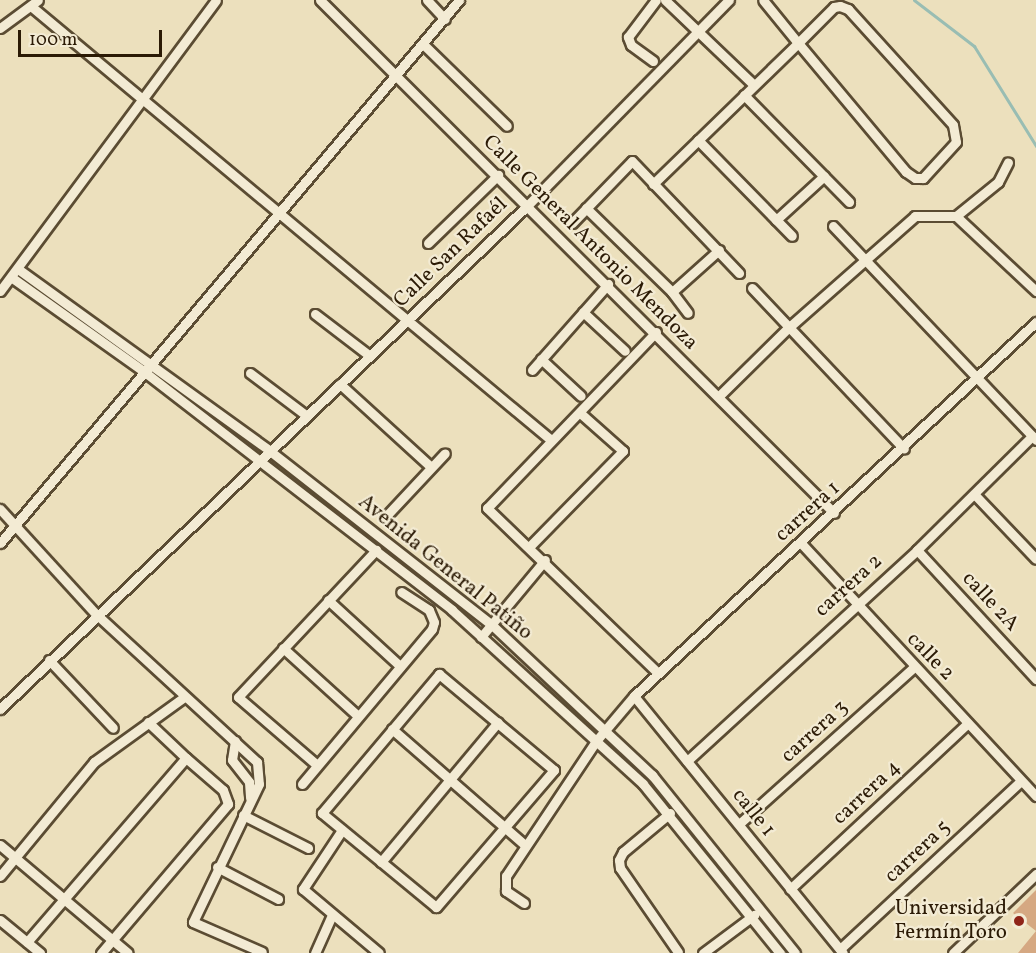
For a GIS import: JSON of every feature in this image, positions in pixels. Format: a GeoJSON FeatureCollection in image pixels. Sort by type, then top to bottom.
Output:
{"type":"FeatureCollection","features":[{"type":"Feature","properties":{"kind":"street"},"geometry":{"type":"LineString","coordinates":[[0,291],[216,0]]}},
{"type":"Feature","properties":{"kind":"street"},"geometry":{"type":"LineString","coordinates":[[427,0],[445,19]]}},
{"type":"Feature","properties":{"kind":"street"},"geometry":{"type":"LineString","coordinates":[[0,543],[146,367],[459,0]]}},
{"type":"Feature","properties":{"kind":"street"},"geometry":{"type":"LineString","coordinates":[[653,61],[631,45],[628,37],[656,0]]}},
{"type":"Feature","properties":{"kind":"street"},"geometry":{"type":"LineString","coordinates":[[665,0],[699,29],[754,85]]}},
{"type":"Feature","properties":{"kind":"street","name":"Calle San Rafaél"},"geometry":{"type":"LineString","coordinates":[[0,709],[96,614],[528,205],[729,0]]}},
{"type":"Feature","properties":{"kind":"street"},"geometry":{"type":"LineString","coordinates":[[653,183],[798,43],[834,7],[848,9],[953,125],[956,142],[923,178],[915,178],[798,43],[763,0]]}},
{"type":"Feature","properties":{"kind":"street","name":"Calle General Antonio Mendoza"},"geometry":{"type":"LineString","coordinates":[[323,1],[395,76],[608,284],[834,513]]}},
{"type":"Feature","properties":{"kind":"street"},"geometry":{"type":"LineString","coordinates":[[0,28],[35,4],[406,322],[551,440]]}},
{"type":"Feature","properties":{"kind":"street"},"geometry":{"type":"LineString","coordinates":[[423,44],[507,126]]}},
{"type":"Feature","properties":{"kind":"street"},"geometry":{"type":"LineString","coordinates":[[744,95],[849,202]]}},
{"type":"Feature","properties":{"kind":"street"},"geometry":{"type":"LineString","coordinates":[[698,140],[792,236]]}},
{"type":"Feature","properties":{"kind":"street"},"geometry":{"type":"LineString","coordinates":[[572,223],[632,161],[739,273]]}},
{"type":"Feature","properties":{"kind":"street"},"geometry":{"type":"LineString","coordinates":[[719,396],[862,260],[915,216],[956,216],[998,182],[1008,162]]}},
{"type":"Feature","properties":{"kind":"street"},"geometry":{"type":"LineString","coordinates":[[428,243],[498,175]]}},
{"type":"Feature","properties":{"kind":"street"},"geometry":{"type":"LineString","coordinates":[[776,220],[824,176]]}},
{"type":"Feature","properties":{"kind":"street"},"geometry":{"type":"LineString","coordinates":[[586,208],[672,292],[688,313]]}},
{"type":"Feature","properties":{"kind":"street"},"geometry":{"type":"LineString","coordinates":[[956,216],[1036,291]]}},
{"type":"Feature","properties":{"kind":"street"},"geometry":{"type":"LineString","coordinates":[[833,226],[862,260],[980,378],[1034,438]]}},
{"type":"Feature","properties":{"kind":"street"},"geometry":{"type":"LineString","coordinates":[[672,292],[719,250]]}},
{"type":"Feature","properties":{"kind":"street","name":"Avenida General Patiño"},"geometry":{"type":"LineString","coordinates":[[18,269],[146,367],[482,637],[596,741],[670,813],[780,953]]}},
{"type":"Feature","properties":{"kind":"street","name":"Avenida General Patiño"},"geometry":{"type":"LineString","coordinates":[[12,277],[270,451],[491,624],[606,730],[678,802],[795,953]]}},
{"type":"Feature","properties":{"kind":"street"},"geometry":{"type":"LineString","coordinates":[[532,370],[608,284]]}},
{"type":"Feature","properties":{"kind":"street"},"geometry":{"type":"LineString","coordinates":[[752,288],[787,329],[904,449]]}},
{"type":"Feature","properties":{"kind":"street"},"geometry":{"type":"LineString","coordinates":[[583,312],[625,351]]}},
{"type":"Feature","properties":{"kind":"street"},"geometry":{"type":"LineString","coordinates":[[315,314],[370,356]]}},
{"type":"Feature","properties":{"kind":"street","name":"carrera 1"},"geometry":{"type":"LineString","coordinates":[[524,903],[506,891],[504,881],[524,844],[596,741],[634,696],[904,449],[1036,322]]}},
{"type":"Feature","properties":{"kind":"street"},"geometry":{"type":"LineString","coordinates":[[656,332],[487,508],[545,560],[658,673]]}},
{"type":"Feature","properties":{"kind":"street"},"geometry":{"type":"LineString","coordinates":[[541,359],[581,396]]}},
{"type":"Feature","properties":{"kind":"street"},"geometry":{"type":"LineString","coordinates":[[250,374],[307,416]]}},
{"type":"Feature","properties":{"kind":"street"},"geometry":{"type":"LineString","coordinates":[[340,384],[431,467]]}},
{"type":"Feature","properties":{"kind":"street"},"geometry":{"type":"LineString","coordinates":[[530,546],[623,451],[580,413]]}},
{"type":"Feature","properties":{"kind":"street","name":"carrera 2"},"geometry":{"type":"LineString","coordinates":[[687,761],[855,603],[917,550],[1034,438]]}},
{"type":"Feature","properties":{"kind":"street"},"geometry":{"type":"LineString","coordinates":[[388,514],[445,453]]}},
{"type":"Feature","properties":{"kind":"street"},"geometry":{"type":"LineString","coordinates":[[975,495],[1036,559]]}},
{"type":"Feature","properties":{"kind":"street"},"geometry":{"type":"LineString","coordinates":[[0,508],[96,614],[184,697],[235,741],[260,768],[259,784],[217,867],[193,922],[262,952]]}},
{"type":"Feature","properties":{"kind":"street","name":"calle 2"},"geometry":{"type":"LineString","coordinates":[[800,542],[1036,796]]}},
{"type":"Feature","properties":{"kind":"street"},"geometry":{"type":"LineString","coordinates":[[317,765],[238,697],[376,550]]}},
{"type":"Feature","properties":{"kind":"street","name":"calle 2A"},"geometry":{"type":"LineString","coordinates":[[917,550],[1036,679]]}},
{"type":"Feature","properties":{"kind":"street"},"geometry":{"type":"LineString","coordinates":[[482,637],[545,560]]}},
{"type":"Feature","properties":{"kind":"street"},"geometry":{"type":"LineString","coordinates":[[302,784],[434,622],[429,610],[401,592]]}},
{"type":"Feature","properties":{"kind":"street"},"geometry":{"type":"LineString","coordinates":[[328,600],[400,666]]}},
{"type":"Feature","properties":{"kind":"street"},"geometry":{"type":"LineString","coordinates":[[283,648],[358,716]]}},
{"type":"Feature","properties":{"kind":"street"},"geometry":{"type":"LineString","coordinates":[[49,660],[113,728]]}},
{"type":"Feature","properties":{"kind":"street","name":"carrera 3"},"geometry":{"type":"LineString","coordinates":[[739,824],[914,667]]}},
{"type":"Feature","properties":{"kind":"street"},"geometry":{"type":"LineString","coordinates":[[439,674],[498,722],[554,770],[508,828],[435,907],[322,813],[439,674]]}},
{"type":"Feature","properties":{"kind":"street","name":"calle 1"},"geometry":{"type":"LineString","coordinates":[[634,696],[841,951]]}},
{"type":"Feature","properties":{"kind":"street"},"geometry":{"type":"LineString","coordinates":[[0,876],[94,762],[184,697]]}},
{"type":"Feature","properties":{"kind":"street"},"geometry":{"type":"LineString","coordinates":[[101,953],[228,804],[223,790],[148,722]]}},
{"type":"Feature","properties":{"kind":"street"},"geometry":{"type":"LineString","coordinates":[[381,862],[498,722]]}},
{"type":"Feature","properties":{"kind":"street","name":"carrera 4"},"geometry":{"type":"LineString","coordinates":[[789,889],[968,723]]}},
{"type":"Feature","properties":{"kind":"street"},"geometry":{"type":"LineString","coordinates":[[392,729],[524,844]]}},
{"type":"Feature","properties":{"kind":"street"},"geometry":{"type":"LineString","coordinates":[[235,741],[232,760],[249,782],[250,800]]}},
{"type":"Feature","properties":{"kind":"street"},"geometry":{"type":"LineString","coordinates":[[27,942],[186,758]]}},
{"type":"Feature","properties":{"kind":"street","name":"carrera 5"},"geometry":{"type":"LineString","coordinates":[[841,951],[1021,781]]}},
{"type":"Feature","properties":{"kind":"street"},"geometry":{"type":"LineString","coordinates":[[670,813],[623,852],[619,860],[620,868],[678,952]]}},
{"type":"Feature","properties":{"kind":"street"},"geometry":{"type":"LineString","coordinates":[[243,815],[308,848]]}},
{"type":"Feature","properties":{"kind":"street"},"geometry":{"type":"LineString","coordinates":[[342,830],[303,888],[379,953]]}},
{"type":"Feature","properties":{"kind":"street"},"geometry":{"type":"LineString","coordinates":[[0,845],[128,953]]}},
{"type":"Feature","properties":{"kind":"street"},"geometry":{"type":"LineString","coordinates":[[217,867],[278,899]]}},
{"type":"Feature","properties":{"kind":"street"},"geometry":{"type":"LineString","coordinates":[[953,953],[1036,874]]}},
{"type":"Feature","properties":{"kind":"street"},"geometry":{"type":"LineString","coordinates":[[703,953],[761,910]]}},
{"type":"Feature","properties":{"kind":"street"},"geometry":{"type":"LineString","coordinates":[[315,953],[332,915]]}},
{"type":"Feature","properties":{"kind":"street"},"geometry":{"type":"LineString","coordinates":[[0,920],[40,953]]}},
{"type":"Feature","properties":{"kind":"building"},"geometry":{"type":"Polygon","coordinates":[[[1036,890],[1036,931],[1013,913],[1036,890]]]}},
{"type":"Feature","properties":{"kind":"building"},"geometry":{"type":"Polygon","coordinates":[[[1036,931],[1036,953],[1018,953],[1036,931]]]}},
{"type":"Feature","properties":{"kind":"waterway"},"geometry":{"type":"LineString","coordinates":[[914,0],[974,46],[1036,146]]}},
{"type":"Feature","properties":{"kind":"place","name":"Universidad Fermín Toro"},"geometry":{"type":"Point","coordinates":[1019,921]}}]}
